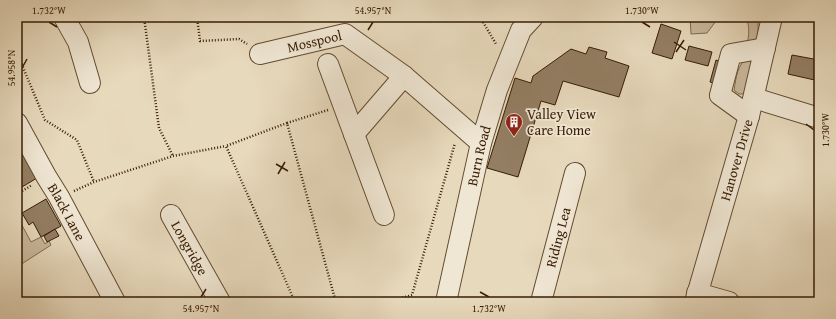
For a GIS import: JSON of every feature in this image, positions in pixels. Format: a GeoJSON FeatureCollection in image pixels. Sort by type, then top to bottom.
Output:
{"type":"FeatureCollection","features":[{"type":"Feature","properties":{"kind":"street"},"geometry":{"type":"LineString","coordinates":[[64,17],[78,42],[90,83]]}},
{"type":"Feature","properties":{"kind":"street","name":"Burn Road"},"geometry":{"type":"LineString","coordinates":[[446,302],[480,143],[497,90],[521,30],[534,17]]}},
{"type":"Feature","properties":{"kind":"street","name":"Hanover Drive"},"geometry":{"type":"LineString","coordinates":[[696,297],[751,107],[766,48],[772,17]]}},
{"type":"Feature","properties":{"kind":"street","name":"Mosspool"},"geometry":{"type":"LineString","coordinates":[[260,54],[345,34],[404,76],[480,143]]}},
{"type":"Feature","properties":{"kind":"street"},"geometry":{"type":"LineString","coordinates":[[766,48],[731,54],[720,95],[751,107],[819,118]]}},
{"type":"Feature","properties":{"kind":"street","name":"Mosspool"},"geometry":{"type":"LineString","coordinates":[[328,64],[384,215]]}},
{"type":"Feature","properties":{"kind":"street"},"geometry":{"type":"LineString","coordinates":[[354,134],[404,76]]}},
{"type":"Feature","properties":{"kind":"street","name":"Black Lane"},"geometry":{"type":"LineString","coordinates":[[18,129],[59,197],[116,302]]}},
{"type":"Feature","properties":{"kind":"street","name":"Riding Lea"},"geometry":{"type":"LineString","coordinates":[[541,302],[575,173]]}},
{"type":"Feature","properties":{"kind":"street","name":"Longridge"},"geometry":{"type":"LineString","coordinates":[[171,214],[220,302]]}},
{"type":"Feature","properties":{"kind":"street"},"geometry":{"type":"LineString","coordinates":[[696,297],[729,302]]}},
{"type":"Feature","properties":{"kind":"path"},"geometry":{"type":"LineString","coordinates":[[144,17],[159,128],[173,156]]}},
{"type":"Feature","properties":{"kind":"path"},"geometry":{"type":"LineString","coordinates":[[197,17],[200,41],[239,39],[260,54]]}},
{"type":"Feature","properties":{"kind":"path"},"geometry":{"type":"LineString","coordinates":[[480,17],[508,63]]}},
{"type":"Feature","properties":{"kind":"path"},"geometry":{"type":"LineString","coordinates":[[17,53],[45,120],[77,140],[94,182],[173,156],[226,146],[287,123],[343,105]]}},
{"type":"Feature","properties":{"kind":"path"},"geometry":{"type":"LineString","coordinates":[[287,123],[335,299]]}},
{"type":"Feature","properties":{"kind":"path"},"geometry":{"type":"LineString","coordinates":[[388,302],[412,295],[460,126]]}},
{"type":"Feature","properties":{"kind":"path"},"geometry":{"type":"LineString","coordinates":[[226,146],[295,302]]}},
{"type":"Feature","properties":{"kind":"path"},"geometry":{"type":"LineString","coordinates":[[17,194],[33,184]]}},
{"type":"Feature","properties":{"kind":"path"},"geometry":{"type":"LineString","coordinates":[[329,302],[335,299],[356,302]]}},
{"type":"Feature","properties":{"kind":"shaded area"},"geometry":{"type":"Polygon","coordinates":[[[690,17],[719,17],[707,33],[691,34],[690,17]]]}},
{"type":"Feature","properties":{"kind":"shaded area"},"geometry":{"type":"Polygon","coordinates":[[[746,17],[754,17],[758,22],[758,42],[747,45],[749,31],[746,17]]]}},
{"type":"Feature","properties":{"kind":"shaded area"},"geometry":{"type":"Polygon","coordinates":[[[749,57],[754,61],[747,89],[743,94],[739,94],[734,90],[736,76],[742,63],[749,57]]]}},
{"type":"Feature","properties":{"kind":"shaded area"},"geometry":{"type":"Polygon","coordinates":[[[17,216],[31,242],[41,237],[45,244],[49,241],[51,245],[17,267],[17,216]]]}},
{"type":"Feature","properties":{"kind":"building"},"geometry":{"type":"Polygon","coordinates":[[[661,24],[681,31],[672,59],[652,53],[661,24]]]}},
{"type":"Feature","properties":{"kind":"building"},"geometry":{"type":"Polygon","coordinates":[[[689,46],[712,52],[708,66],[685,60],[689,46]]]}},
{"type":"Feature","properties":{"kind":"building","name":"Valley View Care Home"},"geometry":{"type":"Polygon","coordinates":[[[589,47],[607,52],[605,58],[629,66],[619,97],[563,81],[555,105],[541,101],[518,177],[487,168],[515,78],[531,83],[533,76],[571,49],[586,54],[589,47]]]}},
{"type":"Feature","properties":{"kind":"building"},"geometry":{"type":"Polygon","coordinates":[[[792,55],[819,60],[819,81],[788,74],[792,55]]]}},
{"type":"Feature","properties":{"kind":"building"},"geometry":{"type":"Polygon","coordinates":[[[716,60],[732,65],[726,86],[710,82],[716,60]]]}},
{"type":"Feature","properties":{"kind":"building"},"geometry":{"type":"Polygon","coordinates":[[[23,150],[37,178],[22,187],[17,179],[17,153],[23,150]]]}},
{"type":"Feature","properties":{"kind":"building"},"geometry":{"type":"Polygon","coordinates":[[[17,179],[22,187],[17,190],[17,179]]]}},
{"type":"Feature","properties":{"kind":"building"},"geometry":{"type":"Polygon","coordinates":[[[46,199],[61,226],[41,237],[33,222],[29,225],[22,213],[46,199]]]}},
{"type":"Feature","properties":{"kind":"building"},"geometry":{"type":"Polygon","coordinates":[[[55,229],[59,236],[47,242],[44,236],[55,229]]]}},
{"type":"Feature","properties":{"kind":"place","name":"Valley View Care Home"},"geometry":{"type":"Point","coordinates":[514,137]}}]}
